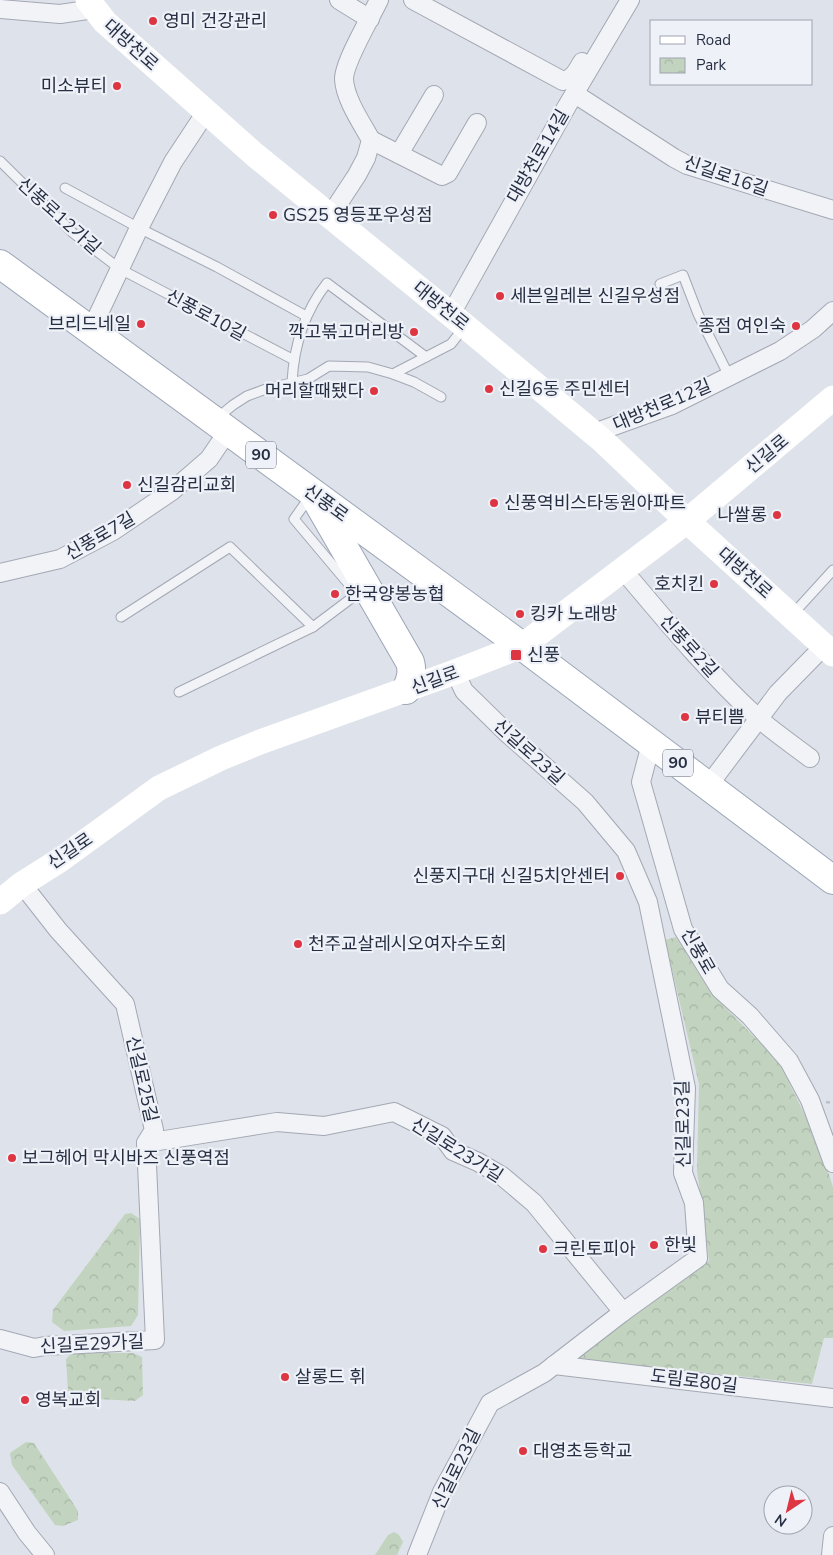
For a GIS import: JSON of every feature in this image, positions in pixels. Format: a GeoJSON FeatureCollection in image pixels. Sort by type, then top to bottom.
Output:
{"type":"FeatureCollection","features":[{"type":"Feature","properties":{"kind":"main road","name":"대방천로"},"geometry":{"type":"LineString","coordinates":[[91,4],[105,22],[255,155],[594,433],[687,521],[831,652]]}},
{"type":"Feature","properties":{"kind":"main road","name":"신풍로"},"geometry":{"type":"LineString","coordinates":[[0,264],[522,646],[833,880]]}},
{"type":"Feature","properties":{"kind":"main road","name":"신길로"},"geometry":{"type":"LineString","coordinates":[[0,902],[22,884],[60,860],[160,788],[174,781],[221,758],[522,646],[687,521],[833,398]]}},
{"type":"Feature","properties":{"kind":"main road"},"geometry":{"type":"LineString","coordinates":[[312,493],[410,662],[412,676],[406,690]]}},
{"type":"Feature","properties":{"kind":"street"},"geometry":{"type":"LineString","coordinates":[[339,0],[370,19]]}},
{"type":"Feature","properties":{"kind":"street"},"geometry":{"type":"LineString","coordinates":[[379,0],[347,65],[344,79],[350,102],[371,140],[442,176],[448,173],[477,123]]}},
{"type":"Feature","properties":{"kind":"street"},"geometry":{"type":"LineString","coordinates":[[413,0],[563,81],[569,80],[575,74],[616,0]]}},
{"type":"Feature","properties":{"kind":"street","name":"대방천로14길"},"geometry":{"type":"LineString","coordinates":[[458,320],[539,155],[630,0]]}},
{"type":"Feature","properties":{"kind":"street"},"geometry":{"type":"LineString","coordinates":[[0,9],[60,14],[91,4]]}},
{"type":"Feature","properties":{"kind":"street","name":"신길로16길"},"geometry":{"type":"LineString","coordinates":[[575,94],[674,158],[688,165],[833,210]]}},
{"type":"Feature","properties":{"kind":"street"},"geometry":{"type":"LineString","coordinates":[[399,154],[434,95]]}},
{"type":"Feature","properties":{"kind":"street"},"geometry":{"type":"LineString","coordinates":[[90,330],[173,162],[206,112]]}},
{"type":"Feature","properties":{"kind":"street"},"geometry":{"type":"LineString","coordinates":[[330,216],[357,175],[366,158],[371,140]]}},
{"type":"Feature","properties":{"kind":"street","name":"대방천로12길"},"geometry":{"type":"LineString","coordinates":[[594,433],[672,405],[780,351],[813,329],[833,310]]}},
{"type":"Feature","properties":{"kind":"street","name":"신풍로7길"},"geometry":{"type":"LineString","coordinates":[[0,573],[60,559],[113,531],[172,491],[208,459],[221,426]]}},
{"type":"Feature","properties":{"kind":"street","name":"신풍로2길"},"geometry":{"type":"LineString","coordinates":[[623,570],[725,685],[759,719],[810,758]]}},
{"type":"Feature","properties":{"kind":"street"},"geometry":{"type":"LineString","coordinates":[[708,786],[778,693],[831,652]]}},
{"type":"Feature","properties":{"kind":"street","name":"신길로23길"},"geometry":{"type":"LineString","coordinates":[[417,1555],[442,1492],[490,1403],[544,1373],[623,1312],[698,1258],[694,1203],[683,1173],[686,1088],[648,902],[626,851],[585,802],[508,734],[464,691],[455,672]]}},
{"type":"Feature","properties":{"kind":"street","name":"신풍로"},"geometry":{"type":"LineString","coordinates":[[651,744],[641,782],[683,929],[720,989],[750,1016],[789,1060],[810,1100],[833,1163]]}},
{"type":"Feature","properties":{"kind":"street","name":"신길로25길"},"geometry":{"type":"LineString","coordinates":[[22,884],[58,930],[125,1004],[154,1130],[146,1143],[155,1340]]}},
{"type":"Feature","properties":{"kind":"street","name":"신길로23가길"},"geometry":{"type":"LineString","coordinates":[[146,1143],[277,1122],[324,1126],[394,1112],[442,1136],[453,1151],[478,1162],[502,1176],[534,1203],[623,1312]]}},
{"type":"Feature","properties":{"kind":"street","name":"신길로29가길"},"geometry":{"type":"LineString","coordinates":[[0,1339],[34,1348],[155,1340]]}},
{"type":"Feature","properties":{"kind":"street","name":"도림로80길"},"geometry":{"type":"LineString","coordinates":[[554,1365],[833,1398]]}},
{"type":"Feature","properties":{"kind":"street"},"geometry":{"type":"LineString","coordinates":[[0,1492],[27,1533],[45,1555]]}},
{"type":"Feature","properties":{"kind":"street"},"geometry":{"type":"LineString","coordinates":[[831,1555],[833,1536]]}},
{"type":"Feature","properties":{"kind":"lane","name":"신풍로12가길"},"geometry":{"type":"LineString","coordinates":[[0,161],[74,233],[120,269]]}},
{"type":"Feature","properties":{"kind":"lane"},"geometry":{"type":"LineString","coordinates":[[64,188],[217,267],[306,316]]}},
{"type":"Feature","properties":{"kind":"lane","name":"신풍로10길"},"geometry":{"type":"LineString","coordinates":[[120,269],[294,360]]}},
{"type":"Feature","properties":{"kind":"lane","name":"대방천로12길"},"geometry":{"type":"LineString","coordinates":[[660,284],[683,275],[698,314],[728,376]]}},
{"type":"Feature","properties":{"kind":"lane"},"geometry":{"type":"LineString","coordinates":[[292,382],[294,360],[306,316],[327,284],[426,357]]}},
{"type":"Feature","properties":{"kind":"lane"},"geometry":{"type":"LineString","coordinates":[[393,374],[451,344],[458,320]]}},
{"type":"Feature","properties":{"kind":"lane"},"geometry":{"type":"LineString","coordinates":[[414,364],[412,375],[414,382]]}},
{"type":"Feature","properties":{"kind":"lane"},"geometry":{"type":"LineString","coordinates":[[221,426],[233,405],[247,396],[266,389],[308,379],[329,366],[368,367],[414,382],[441,397]]}},
{"type":"Feature","properties":{"kind":"lane"},"geometry":{"type":"LineString","coordinates":[[179,692],[313,627],[357,594],[294,519],[312,493]]}},
{"type":"Feature","properties":{"kind":"lane"},"geometry":{"type":"LineString","coordinates":[[121,617],[230,547],[313,627]]}},
{"type":"Feature","properties":{"kind":"lane"},"geometry":{"type":"LineString","coordinates":[[791,615],[833,570]]}},
{"type":"Feature","properties":{"kind":"green space"},"geometry":{"type":"Polygon","coordinates":[[[676,937],[711,993],[779,1062],[820,1146],[833,1187],[833,1338],[824,1338],[812,1384],[578,1359],[623,1312],[709,1261],[697,1170],[699,1084],[665,940],[676,937]]]}},
{"type":"Feature","properties":{"kind":"green space"},"geometry":{"type":"Polygon","coordinates":[[[131,1213],[140,1219],[138,1315],[131,1326],[64,1331],[52,1322],[53,1310],[125,1214],[131,1213]]]}},
{"type":"Feature","properties":{"kind":"green space"},"geometry":{"type":"Polygon","coordinates":[[[72,1353],[133,1353],[142,1357],[143,1395],[135,1401],[79,1398],[68,1391],[66,1359],[72,1353]]]}},
{"type":"Feature","properties":{"kind":"green space"},"geometry":{"type":"Polygon","coordinates":[[[26,1442],[34,1443],[78,1511],[78,1520],[63,1526],[55,1525],[12,1465],[10,1453],[26,1442]]]}},
{"type":"Feature","properties":{"kind":"green space"},"geometry":{"type":"Polygon","coordinates":[[[394,1532],[399,1535],[403,1542],[397,1555],[375,1555],[388,1535],[394,1532]]]}},
{"type":"Feature","properties":{"kind":"place","name":"영미 건강관리"},"geometry":{"type":"Point","coordinates":[153,21]}},
{"type":"Feature","properties":{"kind":"place","name":"미소뷰티"},"geometry":{"type":"Point","coordinates":[117,86]}},
{"type":"Feature","properties":{"kind":"place","name":"GS25 영등포우성점"},"geometry":{"type":"Point","coordinates":[273,215]}},
{"type":"Feature","properties":{"kind":"place","name":"세븐일레븐 신길우성점"},"geometry":{"type":"Point","coordinates":[500,296]}},
{"type":"Feature","properties":{"kind":"place","name":"브리드네일"},"geometry":{"type":"Point","coordinates":[141,324]}},
{"type":"Feature","properties":{"kind":"place","name":"종점 여인숙"},"geometry":{"type":"Point","coordinates":[796,326]}},
{"type":"Feature","properties":{"kind":"place","name":"깍고볶고머리방"},"geometry":{"type":"Point","coordinates":[414,332]}},
{"type":"Feature","properties":{"kind":"place","name":"신길6동 주민센터"},"geometry":{"type":"Point","coordinates":[489,389]}},
{"type":"Feature","properties":{"kind":"place","name":"머리할때됐다"},"geometry":{"type":"Point","coordinates":[374,391]}},
{"type":"Feature","properties":{"kind":"place","name":"신길감리교회"},"geometry":{"type":"Point","coordinates":[127,485]}},
{"type":"Feature","properties":{"kind":"place","name":"신풍역비스타동원아파트"},"geometry":{"type":"Point","coordinates":[494,503]}},
{"type":"Feature","properties":{"kind":"place","name":"나쌀롱"},"geometry":{"type":"Point","coordinates":[777,515]}},
{"type":"Feature","properties":{"kind":"place","name":"호치킨"},"geometry":{"type":"Point","coordinates":[714,584]}},
{"type":"Feature","properties":{"kind":"place","name":"한국양봉농협"},"geometry":{"type":"Point","coordinates":[335,594]}},
{"type":"Feature","properties":{"kind":"place","name":"킹카 노래방"},"geometry":{"type":"Point","coordinates":[520,614]}},
{"type":"Feature","properties":{"kind":"place","name":"신풍"},"geometry":{"type":"Point","coordinates":[516,655]}},
{"type":"Feature","properties":{"kind":"place","name":"뷰티쁨"},"geometry":{"type":"Point","coordinates":[685,717]}},
{"type":"Feature","properties":{"kind":"place","name":"신풍지구대 신길5치안센터"},"geometry":{"type":"Point","coordinates":[620,876]}},
{"type":"Feature","properties":{"kind":"place","name":"천주교살레시오여자수도회"},"geometry":{"type":"Point","coordinates":[298,944]}},
{"type":"Feature","properties":{"kind":"place","name":"보그헤어 막시바즈 신풍역점"},"geometry":{"type":"Point","coordinates":[12,1158]}},
{"type":"Feature","properties":{"kind":"place","name":"한빛"},"geometry":{"type":"Point","coordinates":[654,1245]}},
{"type":"Feature","properties":{"kind":"place","name":"크린토피아"},"geometry":{"type":"Point","coordinates":[543,1249]}},
{"type":"Feature","properties":{"kind":"place","name":"살롱드 휘"},"geometry":{"type":"Point","coordinates":[285,1377]}},
{"type":"Feature","properties":{"kind":"place","name":"영복교회"},"geometry":{"type":"Point","coordinates":[25,1400]}},
{"type":"Feature","properties":{"kind":"place","name":"대영초등학교"},"geometry":{"type":"Point","coordinates":[523,1451]}}]}
